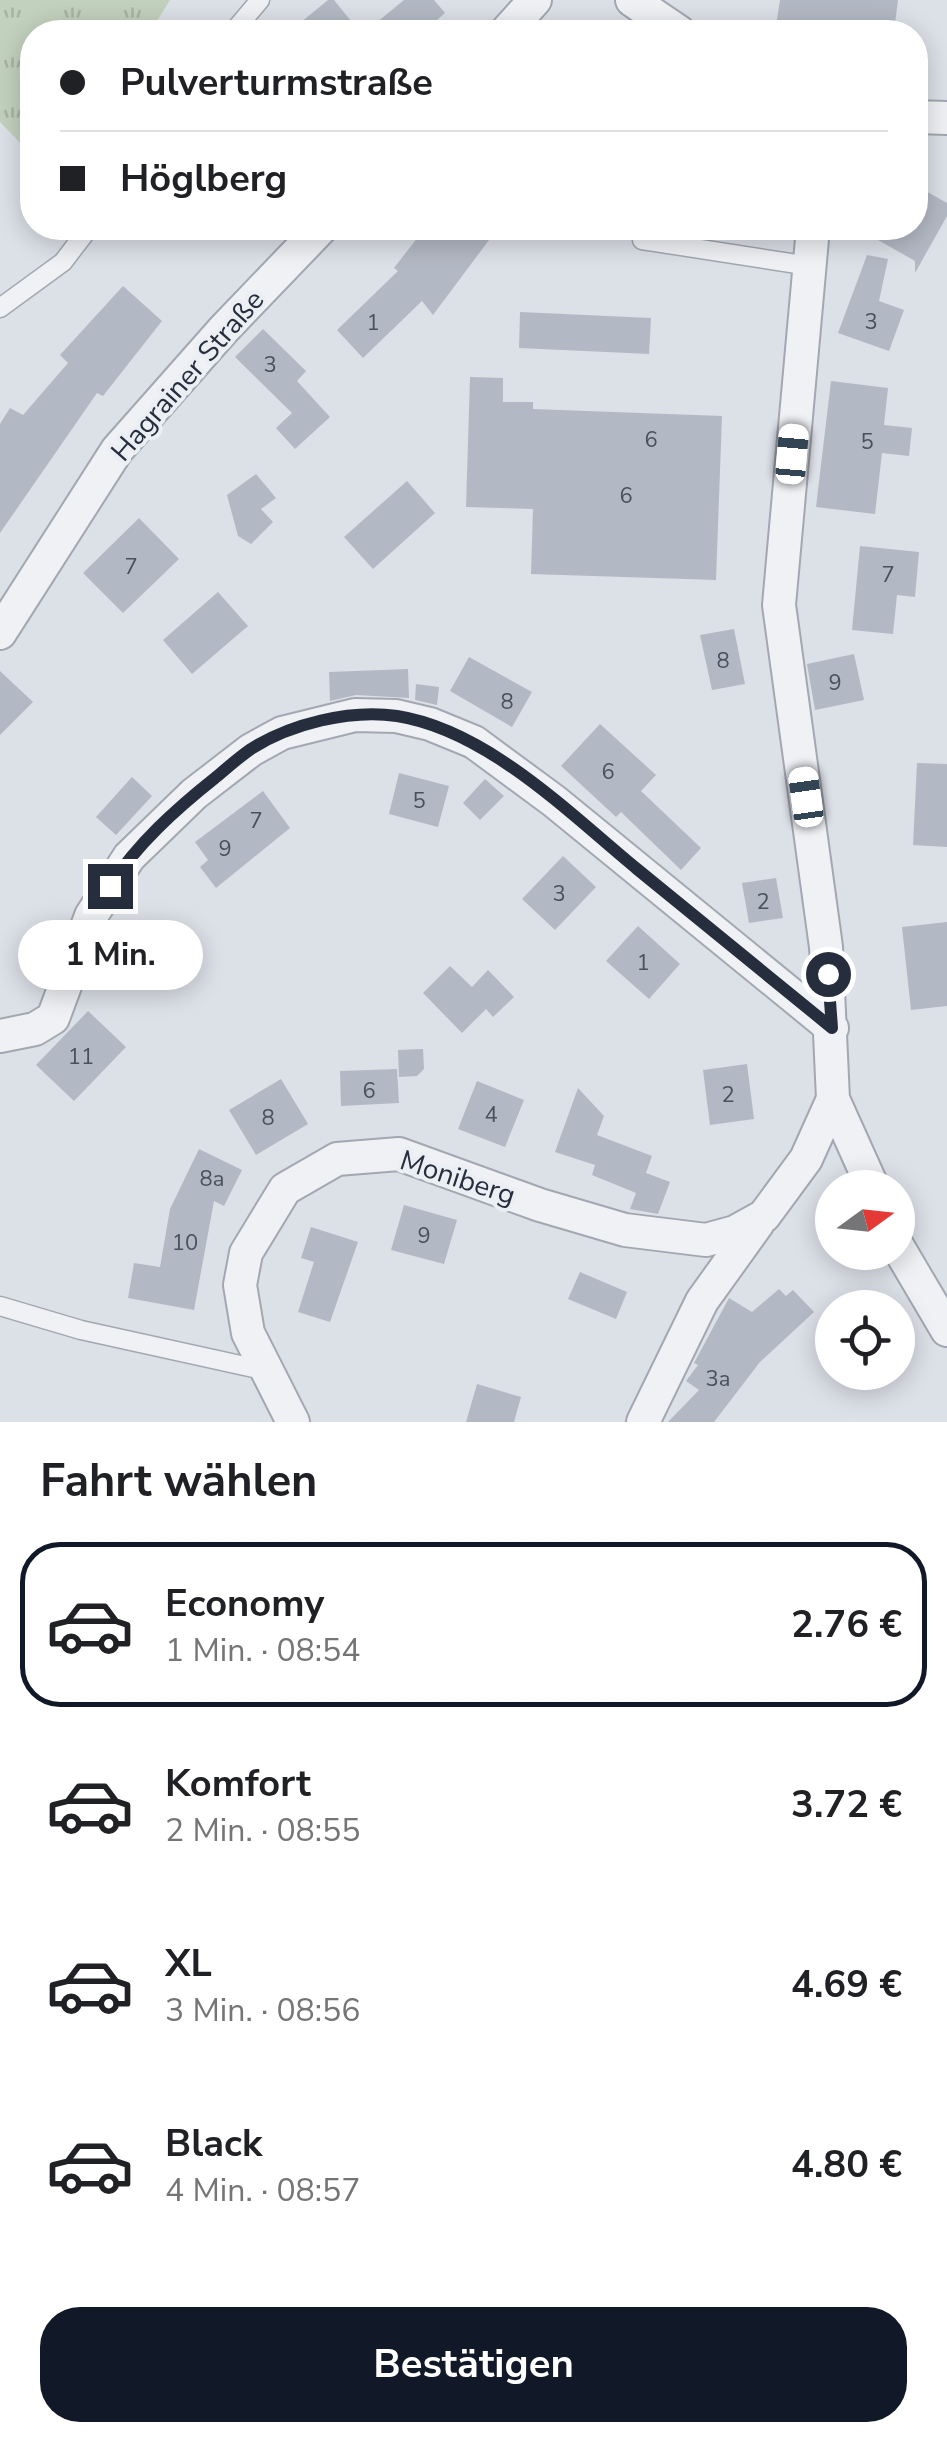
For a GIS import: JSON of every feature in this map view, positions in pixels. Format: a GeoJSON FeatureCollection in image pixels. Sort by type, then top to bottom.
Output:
{"type":"FeatureCollection","features":[{"type":"Feature","properties":{"kind":"street"},"geometry":{"type":"LineString","coordinates":[[517,20],[535,0]]}},
{"type":"Feature","properties":{"kind":"street"},"geometry":{"type":"LineString","coordinates":[[632,0],[661,20]]}},
{"type":"Feature","properties":{"kind":"street","name":"Hagrainer Straße"},"geometry":{"type":"LineString","coordinates":[[0,633],[117,450],[309,240]]}},
{"type":"Feature","properties":{"kind":"street"},"geometry":{"type":"LineString","coordinates":[[812,240],[778,604],[826,947],[832,1099],[865,1170]]}},
{"type":"Feature","properties":{"kind":"street"},"geometry":{"type":"LineString","coordinates":[[0,1036],[34,1029],[53,1018],[91,916],[129,856],[194,794],[251,750],[282,733],[355,714],[396,716],[430,724],[474,742],[554,801],[832,1028]]}},
{"type":"Feature","properties":{"kind":"street","name":"Moniberg"},"geometry":{"type":"LineString","coordinates":[[643,1422],[702,1301],[806,1160],[832,1099]]}},
{"type":"Feature","properties":{"kind":"street","name":"Moniberg"},"geometry":{"type":"LineString","coordinates":[[293,1422],[248,1333],[240,1285],[246,1253],[286,1189],[337,1159],[399,1154],[540,1205],[625,1230],[706,1240],[734,1232],[764,1216]]}},
{"type":"Feature","properties":{"kind":"street"},"geometry":{"type":"LineString","coordinates":[[912,1270],[947,1330]]}},
{"type":"Feature","properties":{"kind":"lane"},"geometry":{"type":"LineString","coordinates":[[243,20],[260,0]]}},
{"type":"Feature","properties":{"kind":"lane"},"geometry":{"type":"LineString","coordinates":[[0,308],[63,262],[79,240]]}},
{"type":"Feature","properties":{"kind":"lane"},"geometry":{"type":"LineString","coordinates":[[642,240],[810,266]]}},
{"type":"Feature","properties":{"kind":"lane"},"geometry":{"type":"LineString","coordinates":[[0,1306],[82,1330],[267,1371]]}},
{"type":"Feature","properties":{"kind":"green space"},"geometry":{"type":"Polygon","coordinates":[[[0,0],[170,0],[158,20],[20,20],[20,143],[0,122],[0,0]]]}},
{"type":"Feature","properties":{"kind":"building"},"geometry":{"type":"Polygon","coordinates":[[[328,0],[334,0],[350,20],[304,20],[328,0]]]}},
{"type":"Feature","properties":{"kind":"building"},"geometry":{"type":"Polygon","coordinates":[[[404,0],[434,0],[445,13],[437,20],[380,20],[404,0]]]}},
{"type":"Feature","properties":{"kind":"building"},"geometry":{"type":"Polygon","coordinates":[[[780,0],[898,0],[896,20],[777,20],[780,0]]]}},
{"type":"Feature","properties":{"kind":"building"},"geometry":{"type":"Polygon","coordinates":[[[928,192],[947,203],[947,216],[915,273],[915,261],[878,240],[928,240],[928,192]]]}},
{"type":"Feature","properties":{"kind":"building"},"geometry":{"type":"Polygon","coordinates":[[[416,240],[489,240],[433,315],[422,301],[363,358],[337,330],[398,271],[394,268],[416,240]]]}},
{"type":"Feature","properties":{"kind":"building"},"geometry":{"type":"Polygon","coordinates":[[[867,255],[888,259],[879,301],[904,310],[889,351],[838,333],[867,255]]]}},
{"type":"Feature","properties":{"kind":"building"},"geometry":{"type":"Polygon","coordinates":[[[123,286],[162,321],[103,396],[97,393],[0,533],[0,424],[10,408],[23,415],[68,363],[60,355],[123,286]]]}},
{"type":"Feature","properties":{"kind":"building"},"geometry":{"type":"Polygon","coordinates":[[[520,312],[651,318],[649,354],[519,348],[520,312]]]}},
{"type":"Feature","properties":{"kind":"building"},"geometry":{"type":"Polygon","coordinates":[[[263,329],[306,371],[297,381],[330,417],[295,449],[276,428],[292,413],[235,357],[263,329]]]}},
{"type":"Feature","properties":{"kind":"building"},"geometry":{"type":"Polygon","coordinates":[[[470,377],[503,378],[503,402],[533,402],[533,409],[722,416],[716,580],[531,574],[533,509],[466,507],[470,377]]]}},
{"type":"Feature","properties":{"kind":"building"},"geometry":{"type":"Polygon","coordinates":[[[831,381],[888,388],[884,425],[912,428],[909,456],[882,453],[875,514],[816,507],[831,381]]]}},
{"type":"Feature","properties":{"kind":"building"},"geometry":{"type":"Polygon","coordinates":[[[256,474],[276,498],[261,509],[273,522],[251,544],[238,536],[227,495],[256,474]]]}},
{"type":"Feature","properties":{"kind":"building"},"geometry":{"type":"Polygon","coordinates":[[[407,481],[435,513],[373,569],[344,537],[407,481]]]}},
{"type":"Feature","properties":{"kind":"building"},"geometry":{"type":"Polygon","coordinates":[[[139,518],[179,559],[123,613],[83,573],[139,518]]]}},
{"type":"Feature","properties":{"kind":"building"},"geometry":{"type":"Polygon","coordinates":[[[860,546],[919,552],[915,597],[897,595],[893,634],[852,630],[860,546]]]}},
{"type":"Feature","properties":{"kind":"building"},"geometry":{"type":"Polygon","coordinates":[[[218,592],[248,626],[192,674],[163,640],[218,592]]]}},
{"type":"Feature","properties":{"kind":"building"},"geometry":{"type":"Polygon","coordinates":[[[734,629],[745,684],[712,690],[700,635],[734,629]]]}},
{"type":"Feature","properties":{"kind":"building"},"geometry":{"type":"Polygon","coordinates":[[[854,654],[864,700],[815,710],[807,664],[854,654]]]}},
{"type":"Feature","properties":{"kind":"building"},"geometry":{"type":"Polygon","coordinates":[[[469,657],[532,692],[512,727],[450,691],[469,657]]]}},
{"type":"Feature","properties":{"kind":"building"},"geometry":{"type":"Polygon","coordinates":[[[408,669],[409,698],[356,695],[330,701],[329,672],[408,669]]]}},
{"type":"Feature","properties":{"kind":"building"},"geometry":{"type":"Polygon","coordinates":[[[0,671],[33,702],[0,735],[0,671]]]}},
{"type":"Feature","properties":{"kind":"building"},"geometry":{"type":"Polygon","coordinates":[[[416,684],[439,687],[437,705],[415,700],[416,684]]]}},
{"type":"Feature","properties":{"kind":"building"},"geometry":{"type":"Polygon","coordinates":[[[600,724],[656,775],[641,791],[701,848],[681,870],[621,812],[616,817],[561,766],[600,724]]]}},
{"type":"Feature","properties":{"kind":"building"},"geometry":{"type":"Polygon","coordinates":[[[917,763],[947,764],[947,847],[913,845],[917,763]]]}},
{"type":"Feature","properties":{"kind":"building"},"geometry":{"type":"Polygon","coordinates":[[[399,773],[449,786],[438,827],[389,814],[399,773]]]}},
{"type":"Feature","properties":{"kind":"building"},"geometry":{"type":"Polygon","coordinates":[[[132,777],[152,796],[116,835],[96,817],[132,777]]]}},
{"type":"Feature","properties":{"kind":"building"},"geometry":{"type":"Polygon","coordinates":[[[485,779],[504,796],[480,820],[463,803],[485,779]]]}},
{"type":"Feature","properties":{"kind":"building"},"geometry":{"type":"Polygon","coordinates":[[[263,791],[290,828],[216,888],[200,867],[208,860],[195,842],[263,791]]]}},
{"type":"Feature","properties":{"kind":"building"},"geometry":{"type":"Polygon","coordinates":[[[563,856],[596,887],[555,930],[522,899],[563,856]]]}},
{"type":"Feature","properties":{"kind":"building"},"geometry":{"type":"Polygon","coordinates":[[[776,878],[783,918],[749,923],[742,883],[776,878]]]}},
{"type":"Feature","properties":{"kind":"building"},"geometry":{"type":"Polygon","coordinates":[[[947,922],[947,1006],[911,1010],[902,927],[947,922]]]}},
{"type":"Feature","properties":{"kind":"building"},"geometry":{"type":"Polygon","coordinates":[[[638,926],[680,964],[649,999],[606,961],[638,926]]]}},
{"type":"Feature","properties":{"kind":"building"},"geometry":{"type":"Polygon","coordinates":[[[450,966],[472,987],[488,970],[514,997],[493,1017],[486,1009],[462,1033],[423,993],[450,966]]]}},
{"type":"Feature","properties":{"kind":"building"},"geometry":{"type":"Polygon","coordinates":[[[88,1011],[126,1047],[74,1101],[36,1065],[88,1011]]]}},
{"type":"Feature","properties":{"kind":"building"},"geometry":{"type":"Polygon","coordinates":[[[423,1049],[424,1069],[417,1076],[399,1077],[398,1050],[423,1049]]]}},
{"type":"Feature","properties":{"kind":"building"},"geometry":{"type":"Polygon","coordinates":[[[747,1064],[754,1119],[710,1125],[703,1070],[747,1064]]]}},
{"type":"Feature","properties":{"kind":"building"},"geometry":{"type":"Polygon","coordinates":[[[397,1069],[399,1103],[341,1106],[340,1071],[397,1069]]]}},
{"type":"Feature","properties":{"kind":"building"},"geometry":{"type":"Polygon","coordinates":[[[281,1079],[308,1124],[256,1155],[229,1110],[281,1079]]]}},
{"type":"Feature","properties":{"kind":"building"},"geometry":{"type":"Polygon","coordinates":[[[477,1081],[524,1100],[505,1147],[458,1129],[477,1081]]]}},
{"type":"Feature","properties":{"kind":"building"},"geometry":{"type":"Polygon","coordinates":[[[578,1088],[604,1116],[597,1135],[652,1156],[646,1173],[670,1182],[658,1214],[630,1209],[636,1193],[592,1175],[595,1165],[555,1152],[578,1088]]]}},
{"type":"Feature","properties":{"kind":"building"},"geometry":{"type":"Polygon","coordinates":[[[199,1149],[242,1170],[224,1206],[214,1201],[194,1310],[128,1298],[134,1263],[160,1267],[170,1209],[199,1149]]]}},
{"type":"Feature","properties":{"kind":"building"},"geometry":{"type":"Polygon","coordinates":[[[404,1205],[457,1220],[444,1264],[391,1250],[404,1205]]]}},
{"type":"Feature","properties":{"kind":"building"},"geometry":{"type":"Polygon","coordinates":[[[311,1227],[358,1242],[330,1322],[298,1312],[314,1262],[301,1258],[311,1227]]]}},
{"type":"Feature","properties":{"kind":"building"},"geometry":{"type":"Polygon","coordinates":[[[580,1272],[627,1292],[616,1319],[568,1299],[580,1272]]]}},
{"type":"Feature","properties":{"kind":"building"},"geometry":{"type":"Polygon","coordinates":[[[779,1289],[786,1296],[793,1290],[814,1312],[760,1362],[714,1422],[668,1422],[699,1390],[686,1381],[698,1365],[694,1363],[729,1298],[752,1312],[779,1289]]]}},
{"type":"Feature","properties":{"kind":"building"},"geometry":{"type":"Polygon","coordinates":[[[477,1384],[521,1397],[514,1422],[466,1422],[477,1384]]]}},
{"type":"Feature","properties":{"kind":"route"},"geometry":{"type":"LineString","coordinates":[[110,886],[129,856],[194,794],[251,750],[282,733],[320,722],[355,714],[396,716],[430,724],[474,742],[554,801],[832,1028],[828,974]]}}]}
